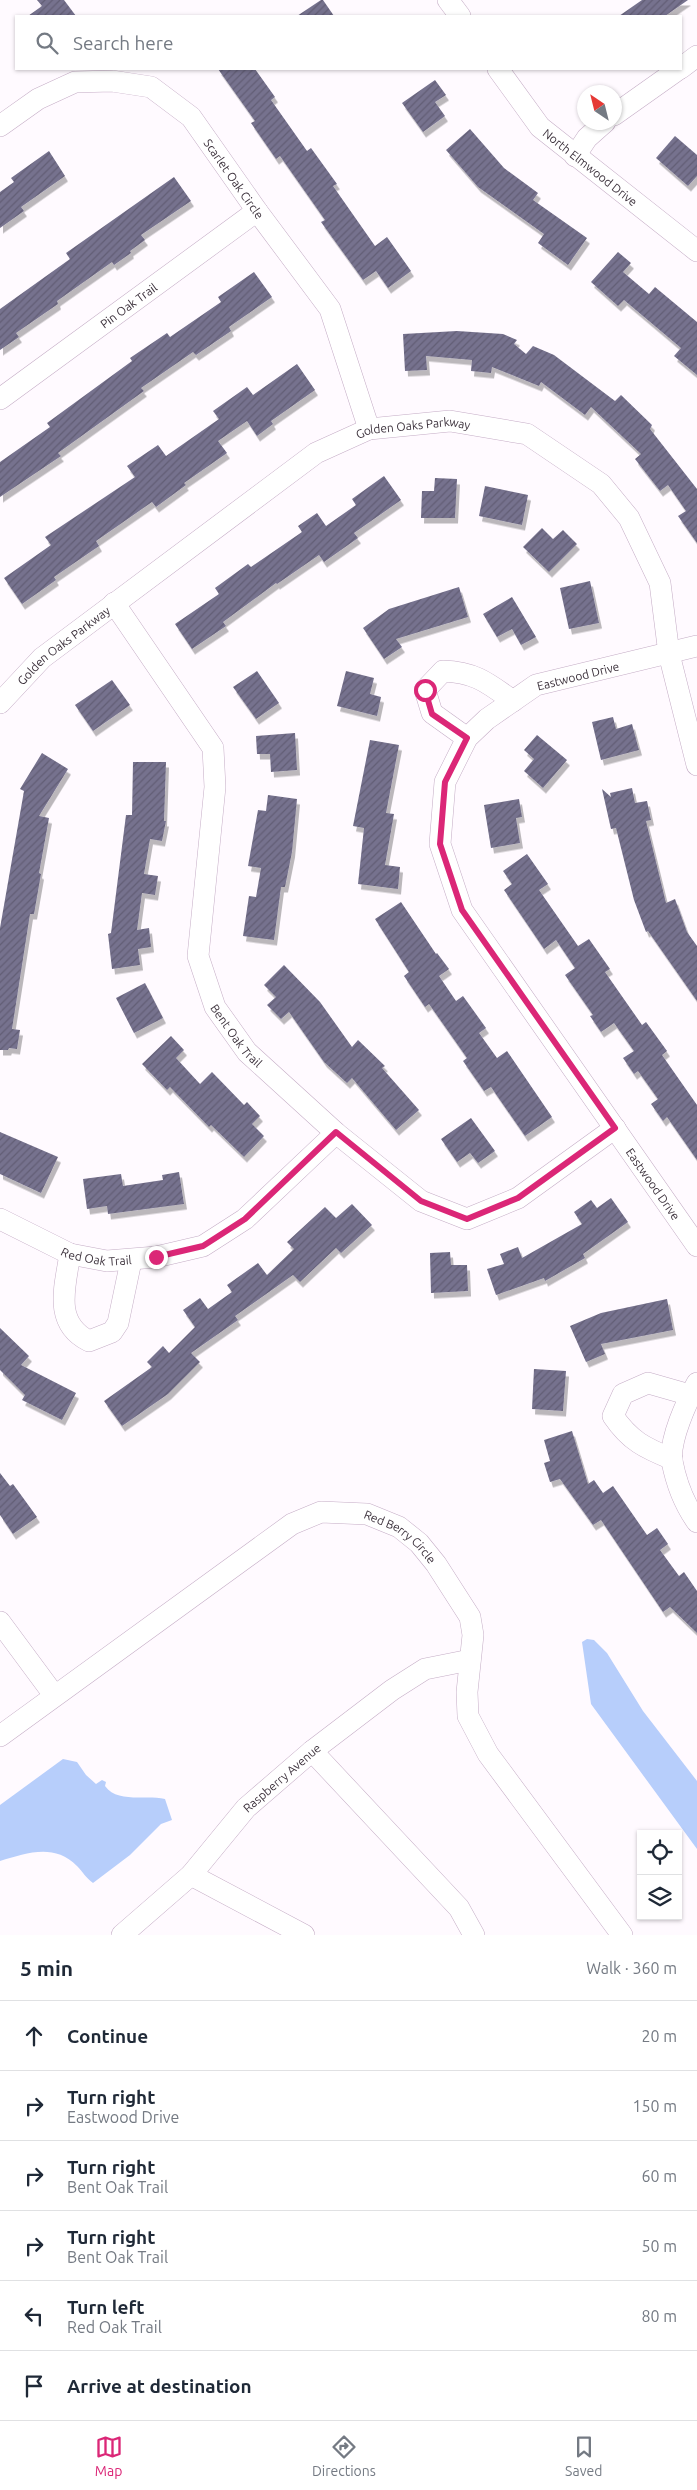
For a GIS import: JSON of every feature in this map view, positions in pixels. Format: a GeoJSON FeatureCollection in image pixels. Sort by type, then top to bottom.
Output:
{"type":"FeatureCollection","features":[{"type":"Feature","properties":{"kind":"street"},"geometry":{"type":"LineString","coordinates":[[448,0],[459,15]]}},
{"type":"Feature","properties":{"kind":"street"},"geometry":{"type":"LineString","coordinates":[[682,67],[697,56]]}},
{"type":"Feature","properties":{"kind":"street","name":"North Elmwood Drive"},"geometry":{"type":"LineString","coordinates":[[499,70],[540,127],[697,251]]}},
{"type":"Feature","properties":{"kind":"street"},"geometry":{"type":"LineString","coordinates":[[622,109],[677,70]]}},
{"type":"Feature","properties":{"kind":"street","name":"Scarlet Oak Circle"},"geometry":{"type":"LineString","coordinates":[[0,126],[38,98],[75,82],[112,81],[151,87],[191,117],[256,211],[330,309],[369,429]]}},
{"type":"Feature","properties":{"kind":"street"},"geometry":{"type":"LineString","coordinates":[[575,156],[587,138],[596,130]]}},
{"type":"Feature","properties":{"kind":"street","name":"Pin Oak Trail"},"geometry":{"type":"LineString","coordinates":[[0,399],[256,211]]}},
{"type":"Feature","properties":{"kind":"street","name":"Golden Oaks Parkway"},"geometry":{"type":"LineString","coordinates":[[0,703],[42,658],[316,453],[369,429],[450,421],[527,434],[600,484],[629,518],[660,583],[669,654],[697,765]]}},
{"type":"Feature","properties":{"kind":"street","name":"Bent Oak Trail"},"geometry":{"type":"LineString","coordinates":[[114,603],[213,748],[215,787],[198,956],[215,1007],[247,1052],[336,1132],[421,1201],[467,1219],[518,1198],[615,1128]]}},
{"type":"Feature","properties":{"kind":"street","name":"Eastwood Drive"},"geometry":{"type":"LineString","coordinates":[[697,646],[536,684],[487,718],[467,738],[445,782],[440,844],[462,910],[697,1246]]}},
{"type":"Feature","properties":{"kind":"street"},"geometry":{"type":"LineString","coordinates":[[467,738],[432,714],[425,690],[443,672],[459,672],[481,678],[513,700]]}},
{"type":"Feature","properties":{"kind":"street","name":"Red Oak Trail"},"geometry":{"type":"LineString","coordinates":[[0,1219],[70,1254],[107,1261],[131,1261],[203,1246],[245,1219],[336,1132]]}},
{"type":"Feature","properties":{"kind":"street"},"geometry":{"type":"LineString","coordinates":[[70,1254],[64,1300],[68,1320],[76,1334],[89,1341],[112,1332],[118,1323],[131,1261]]}},
{"type":"Feature","properties":{"kind":"street"},"geometry":{"type":"LineString","coordinates":[[672,1459],[640,1446],[623,1430],[613,1416],[623,1394],[648,1383],[694,1389],[676,1432],[672,1459],[686,1507],[697,1522]]}},
{"type":"Feature","properties":{"kind":"street","name":"Red Berry Circle"},"geometry":{"type":"LineString","coordinates":[[0,1736],[292,1524],[321,1512],[367,1514],[399,1527],[419,1543],[436,1564],[470,1616],[473,1635],[467,1692],[468,1716],[488,1754],[622,1935]]}},
{"type":"Feature","properties":{"kind":"street"},"geometry":{"type":"LineString","coordinates":[[0,1622],[54,1695]]}},
{"type":"Feature","properties":{"kind":"street","name":"Raspberry Avenue"},"geometry":{"type":"LineString","coordinates":[[122,1935],[191,1875],[246,1808],[312,1751],[392,1690],[425,1669],[470,1660]]}},
{"type":"Feature","properties":{"kind":"street"},"geometry":{"type":"LineString","coordinates":[[312,1751],[459,1908],[474,1935]]}},
{"type":"Feature","properties":{"kind":"street"},"geometry":{"type":"LineString","coordinates":[[191,1875],[304,1935]]}},
{"type":"Feature","properties":{"kind":"water"},"geometry":{"type":"Polygon","coordinates":[[[587,1639],[594,1640],[607,1653],[643,1711],[697,1781],[697,1849],[591,1704],[582,1642],[587,1639]]]}},
{"type":"Feature","properties":{"kind":"water"},"geometry":{"type":"Polygon","coordinates":[[[63,1759],[77,1762],[86,1775],[96,1784],[102,1780],[106,1782],[105,1786],[117,1795],[165,1799],[172,1820],[161,1824],[130,1855],[93,1883],[77,1866],[59,1854],[50,1852],[30,1853],[0,1861],[0,1805],[63,1759]]]}},
{"type":"Feature","properties":{"kind":"building"},"geometry":{"type":"Polygon","coordinates":[[[37,0],[64,0],[75,15],[29,15],[42,6],[37,0]]]}},
{"type":"Feature","properties":{"kind":"building"},"geometry":{"type":"Polygon","coordinates":[[[323,0],[333,15],[298,15],[323,0]]]}},
{"type":"Feature","properties":{"kind":"building"},"geometry":{"type":"Polygon","coordinates":[[[642,0],[688,0],[666,15],[620,15],[642,0]]]}},
{"type":"Feature","properties":{"kind":"building"},"geometry":{"type":"Polygon","coordinates":[[[219,70],[256,70],[275,97],[271,100],[307,151],[311,148],[337,184],[333,186],[375,246],[387,237],[411,271],[388,288],[376,271],[363,280],[321,222],[325,220],[280,156],[276,159],[251,123],[255,121],[219,70]]]}},
{"type":"Feature","properties":{"kind":"building"},"geometry":{"type":"Polygon","coordinates":[[[435,80],[446,95],[435,102],[445,116],[423,132],[402,103],[435,80]]]}},
{"type":"Feature","properties":{"kind":"building"},"geometry":{"type":"Polygon","coordinates":[[[470,129],[504,168],[538,193],[533,200],[587,238],[568,265],[538,243],[544,234],[478,187],[446,150],[470,129]]]}},
{"type":"Feature","properties":{"kind":"building"},"geometry":{"type":"Polygon","coordinates":[[[675,136],[697,155],[697,176],[688,186],[656,158],[675,136]]]}},
{"type":"Feature","properties":{"kind":"building"},"geometry":{"type":"Polygon","coordinates":[[[49,151],[65,176],[21,207],[24,211],[0,228],[0,192],[14,182],[11,178],[49,151]]]}},
{"type":"Feature","properties":{"kind":"building"},"geometry":{"type":"Polygon","coordinates":[[[174,177],[191,201],[141,235],[145,240],[130,251],[131,253],[114,265],[112,262],[57,301],[58,304],[16,333],[19,337],[0,350],[0,309],[70,259],[66,253],[174,177]]]}},
{"type":"Feature","properties":{"kind":"building"},"geometry":{"type":"Polygon","coordinates":[[[618,252],[631,263],[623,272],[649,294],[655,287],[697,322],[697,375],[674,356],[681,348],[624,300],[618,306],[591,282],[618,252]]]}},
{"type":"Feature","properties":{"kind":"building"},"geometry":{"type":"Polygon","coordinates":[[[254,272],[272,297],[229,327],[231,331],[196,355],[193,352],[141,388],[144,391],[58,453],[61,456],[0,497],[0,462],[50,427],[47,423],[132,361],[130,358],[167,333],[170,337],[221,302],[218,297],[254,272]]]}},
{"type":"Feature","properties":{"kind":"building"},"geometry":{"type":"Polygon","coordinates":[[[457,331],[503,334],[517,340],[514,344],[526,354],[533,346],[554,355],[615,401],[621,395],[652,425],[650,429],[697,489],[697,543],[678,516],[686,511],[668,485],[660,491],[635,459],[641,454],[591,407],[585,415],[541,382],[539,386],[492,367],[491,373],[471,371],[472,360],[426,356],[427,370],[405,371],[403,334],[457,331]]]}},
{"type":"Feature","properties":{"kind":"building"},"geometry":{"type":"Polygon","coordinates":[[[297,364],[315,390],[271,421],[273,424],[257,436],[247,421],[218,441],[227,453],[184,483],[186,485],[156,507],[152,502],[96,541],[99,546],[54,577],[56,580],[22,604],[4,578],[51,545],[45,537],[135,477],[127,466],[158,445],[166,456],[219,419],[213,411],[247,387],[253,395],[297,364]]]}},
{"type":"Feature","properties":{"kind":"building"},"geometry":{"type":"Polygon","coordinates":[[[384,476],[401,500],[354,533],[358,538],[324,562],[319,555],[276,583],[223,622],[226,626],[192,649],[175,624],[219,594],[215,588],[248,564],[251,567],[302,532],[298,526],[317,513],[326,526],[356,505],[352,499],[384,476]]]}},
{"type":"Feature","properties":{"kind":"building"},"geometry":{"type":"Polygon","coordinates":[[[435,478],[457,479],[455,518],[421,518],[422,491],[434,491],[435,478]]]}},
{"type":"Feature","properties":{"kind":"building"},"geometry":{"type":"Polygon","coordinates":[[[485,486],[528,495],[522,525],[479,516],[485,486]]]}},
{"type":"Feature","properties":{"kind":"building"},"geometry":{"type":"Polygon","coordinates":[[[542,528],[553,539],[563,530],[577,544],[549,572],[523,547],[542,528]]]}},
{"type":"Feature","properties":{"kind":"building"},"geometry":{"type":"Polygon","coordinates":[[[590,581],[599,623],[569,629],[560,588],[590,581]]]}},
{"type":"Feature","properties":{"kind":"building"},"geometry":{"type":"Polygon","coordinates":[[[459,587],[468,617],[396,639],[402,647],[384,659],[363,628],[389,609],[459,587]]]}},
{"type":"Feature","properties":{"kind":"building"},"geometry":{"type":"Polygon","coordinates":[[[512,597],[536,637],[521,645],[512,629],[497,637],[483,614],[512,597]]]}},
{"type":"Feature","properties":{"kind":"building"},"geometry":{"type":"Polygon","coordinates":[[[257,671],[279,703],[256,719],[233,687],[257,671]]]}},
{"type":"Feature","properties":{"kind":"building"},"geometry":{"type":"Polygon","coordinates":[[[346,671],[374,678],[370,694],[381,697],[377,716],[337,706],[346,671]]]}},
{"type":"Feature","properties":{"kind":"building"},"geometry":{"type":"Polygon","coordinates":[[[112,680],[130,705],[93,731],[75,705],[112,680]]]}},
{"type":"Feature","properties":{"kind":"building"},"geometry":{"type":"Polygon","coordinates":[[[613,717],[616,729],[632,724],[639,750],[601,760],[592,722],[613,717]]]}},
{"type":"Feature","properties":{"kind":"building"},"geometry":{"type":"Polygon","coordinates":[[[295,733],[297,770],[271,772],[270,754],[257,754],[256,736],[295,733]]]}},
{"type":"Feature","properties":{"kind":"building"},"geometry":{"type":"Polygon","coordinates":[[[537,735],[567,760],[543,788],[524,771],[534,759],[524,750],[537,735]]]}},
{"type":"Feature","properties":{"kind":"building"},"geometry":{"type":"Polygon","coordinates":[[[370,740],[399,745],[386,813],[394,814],[385,865],[400,867],[398,889],[358,884],[364,828],[353,826],[370,740]]]}},
{"type":"Feature","properties":{"kind":"building"},"geometry":{"type":"Polygon","coordinates":[[[42,753],[68,769],[39,816],[49,818],[34,914],[30,914],[12,1029],[20,1030],[17,1049],[0,1050],[0,928],[24,791],[20,789],[42,753]]]}},
{"type":"Feature","properties":{"kind":"building"},"geometry":{"type":"Polygon","coordinates":[[[133,762],[166,762],[164,821],[166,821],[162,841],[150,839],[144,874],[158,876],[155,895],[142,893],[137,930],[149,928],[151,947],[138,949],[140,965],[112,969],[108,934],[111,933],[126,815],[132,815],[133,762]]]}},
{"type":"Feature","properties":{"kind":"building"},"geometry":{"type":"Polygon","coordinates":[[[632,788],[635,803],[647,801],[651,820],[646,821],[666,903],[675,899],[687,932],[697,946],[697,1001],[648,931],[646,932],[634,900],[616,828],[611,829],[602,789],[611,797],[610,793],[632,788]]]}},
{"type":"Feature","properties":{"kind":"building"},"geometry":{"type":"Polygon","coordinates":[[[268,795],[297,799],[292,852],[285,887],[281,887],[274,940],[243,936],[249,896],[256,897],[261,868],[248,866],[258,810],[266,811],[268,795]]]}},
{"type":"Feature","properties":{"kind":"building"},"geometry":{"type":"Polygon","coordinates":[[[519,799],[522,817],[516,818],[520,843],[491,848],[484,805],[519,799]]]}},
{"type":"Feature","properties":{"kind":"building"},"geometry":{"type":"Polygon","coordinates":[[[527,854],[548,884],[539,890],[578,946],[589,939],[610,969],[605,972],[642,1025],[646,1022],[667,1051],[662,1055],[697,1105],[697,1160],[667,1117],[663,1121],[651,1104],[658,1099],[638,1071],[634,1074],[623,1058],[634,1051],[614,1023],[601,1032],[590,1016],[593,1015],[565,975],[575,968],[556,940],[544,949],[504,890],[512,884],[503,871],[527,854]]]}},
{"type":"Feature","properties":{"kind":"building"},"geometry":{"type":"Polygon","coordinates":[[[401,902],[436,954],[449,969],[439,976],[456,1001],[463,996],[486,1028],[479,1033],[497,1058],[507,1051],[552,1117],[525,1136],[491,1087],[484,1091],[463,1061],[467,1058],[429,1004],[425,1007],[404,976],[409,972],[375,919],[401,902]]]}},
{"type":"Feature","properties":{"kind":"building"},"geometry":{"type":"Polygon","coordinates":[[[284,965],[320,1002],[352,1047],[358,1040],[385,1066],[382,1068],[419,1110],[396,1130],[352,1078],[347,1083],[324,1062],[289,1012],[281,1019],[267,1005],[276,997],[264,985],[284,965]]]}},
{"type":"Feature","properties":{"kind":"building"},"geometry":{"type":"Polygon","coordinates":[[[145,983],[163,1018],[134,1033],[116,998],[145,983]]]}},
{"type":"Feature","properties":{"kind":"building"},"geometry":{"type":"Polygon","coordinates":[[[171,1036],[184,1050],[176,1058],[200,1084],[212,1072],[244,1105],[247,1102],[260,1116],[252,1124],[264,1136],[244,1157],[211,1125],[209,1127],[170,1087],[167,1090],[142,1064],[171,1036]]]}},
{"type":"Feature","properties":{"kind":"building"},"geometry":{"type":"Polygon","coordinates":[[[471,1118],[495,1151],[478,1163],[470,1153],[457,1162],[441,1139],[471,1118]]]}},
{"type":"Feature","properties":{"kind":"building"},"geometry":{"type":"Polygon","coordinates":[[[0,1132],[58,1157],[41,1193],[0,1174],[0,1132]]]}},
{"type":"Feature","properties":{"kind":"building"},"geometry":{"type":"Polygon","coordinates":[[[179,1172],[184,1204],[108,1214],[107,1206],[87,1209],[83,1179],[121,1174],[123,1186],[163,1180],[162,1175],[179,1172]]]}},
{"type":"Feature","properties":{"kind":"building"},"geometry":{"type":"Polygon","coordinates":[[[611,1198],[628,1222],[583,1254],[585,1258],[545,1281],[544,1278],[496,1295],[487,1269],[504,1264],[500,1254],[518,1247],[522,1258],[582,1224],[574,1212],[591,1200],[597,1208],[611,1198]]]}},
{"type":"Feature","properties":{"kind":"building"},"geometry":{"type":"Polygon","coordinates":[[[352,1204],[372,1225],[341,1253],[336,1248],[300,1282],[293,1275],[235,1316],[238,1320],[191,1353],[200,1362],[168,1394],[122,1426],[104,1401],[152,1367],[147,1362],[163,1346],[169,1353],[195,1327],[183,1310],[200,1298],[208,1309],[232,1292],[227,1285],[258,1263],[267,1275],[294,1249],[287,1242],[325,1207],[336,1218],[352,1204]]]}},
{"type":"Feature","properties":{"kind":"building"},"geometry":{"type":"Polygon","coordinates":[[[450,1252],[451,1265],[467,1265],[468,1291],[431,1293],[430,1253],[450,1252]]]}},
{"type":"Feature","properties":{"kind":"building"},"geometry":{"type":"Polygon","coordinates":[[[667,1299],[673,1330],[601,1344],[605,1354],[586,1362],[570,1326],[601,1313],[667,1299]]]}},
{"type":"Feature","properties":{"kind":"building"},"geometry":{"type":"Polygon","coordinates":[[[0,1328],[29,1356],[21,1365],[76,1393],[62,1420],[22,1400],[25,1395],[0,1370],[0,1328]]]}},
{"type":"Feature","properties":{"kind":"building"},"geometry":{"type":"Polygon","coordinates":[[[534,1369],[566,1371],[563,1411],[532,1409],[534,1369]]]}},
{"type":"Feature","properties":{"kind":"building"},"geometry":{"type":"Polygon","coordinates":[[[572,1431],[588,1484],[594,1480],[603,1493],[613,1486],[647,1535],[657,1528],[668,1544],[660,1550],[679,1576],[684,1572],[697,1591],[697,1633],[670,1607],[663,1612],[601,1520],[593,1525],[560,1479],[550,1482],[544,1463],[550,1461],[544,1440],[572,1431]]]}},
{"type":"Feature","properties":{"kind":"building"},"geometry":{"type":"Polygon","coordinates":[[[0,1473],[10,1486],[13,1484],[37,1517],[13,1534],[0,1515],[0,1473]]]}},
{"type":"Feature","properties":{"kind":"route"},"geometry":{"type":"LineString","coordinates":[[156,1257],[203,1246],[245,1219],[336,1132],[421,1201],[467,1219],[518,1198],[615,1128],[462,910],[440,844],[445,782],[467,738],[432,714],[425,690]]}}]}
